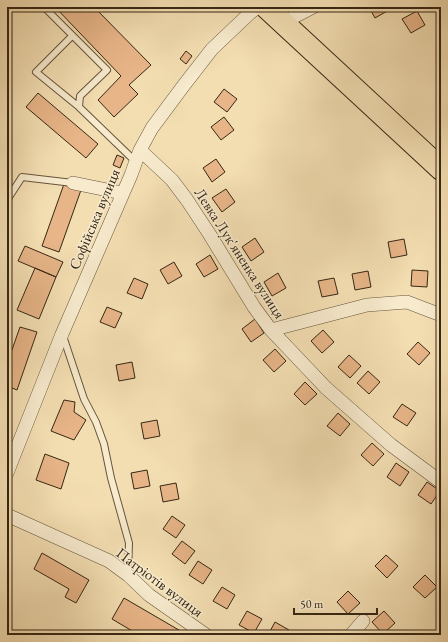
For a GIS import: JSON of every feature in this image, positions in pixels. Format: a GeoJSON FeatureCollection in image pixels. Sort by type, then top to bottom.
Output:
{"type":"FeatureCollection","features":[{"type":"Feature","properties":{"kind":"highway"},"geometry":{"type":"LineString","coordinates":[[266,7],[441,169]]}},
{"type":"Feature","properties":{"kind":"street","name":"Софійська вулиця"},"geometry":{"type":"LineString","coordinates":[[7,473],[62,334],[138,156],[152,128],[212,49],[258,7]]}},
{"type":"Feature","properties":{"kind":"street"},"geometry":{"type":"LineString","coordinates":[[282,23],[313,7]]}},
{"type":"Feature","properties":{"kind":"street","name":"Левка Лук'яненка вулиця"},"geometry":{"type":"LineString","coordinates":[[138,156],[172,180],[210,235],[254,307],[271,330],[326,388],[391,445],[441,482]]}},
{"type":"Feature","properties":{"kind":"street"},"geometry":{"type":"LineString","coordinates":[[72,183],[122,193]]}},
{"type":"Feature","properties":{"kind":"street"},"geometry":{"type":"LineString","coordinates":[[271,330],[367,305],[407,302],[441,315]]}},
{"type":"Feature","properties":{"kind":"street","name":"Патріотів вулиця"},"geometry":{"type":"LineString","coordinates":[[7,515],[109,561],[128,575],[149,595],[206,635]]}},
{"type":"Feature","properties":{"kind":"street"},"geometry":{"type":"LineString","coordinates":[[351,635],[363,621]]}},
{"type":"Feature","properties":{"kind":"lane"},"geometry":{"type":"LineString","coordinates":[[44,7],[107,70],[80,96],[79,107]]}},
{"type":"Feature","properties":{"kind":"lane"},"geometry":{"type":"LineString","coordinates":[[72,36],[36,72],[138,156]]}},
{"type":"Feature","properties":{"kind":"lane"},"geometry":{"type":"LineString","coordinates":[[7,200],[22,177],[72,183]]}},
{"type":"Feature","properties":{"kind":"lane"},"geometry":{"type":"LineString","coordinates":[[62,334],[84,399],[96,422],[104,444],[110,478],[129,543],[128,575]]}},
{"type":"Feature","properties":{"kind":"building"},"geometry":{"type":"Polygon","coordinates":[[[55,7],[94,7],[151,65],[129,85],[138,94],[114,117],[98,100],[121,76],[55,7]]]}},
{"type":"Feature","properties":{"kind":"building"},"geometry":{"type":"Polygon","coordinates":[[[369,7],[388,7],[389,10],[375,18],[369,7]]]}},
{"type":"Feature","properties":{"kind":"building"},"geometry":{"type":"Polygon","coordinates":[[[417,11],[425,25],[411,33],[402,19],[417,11]]]}},
{"type":"Feature","properties":{"kind":"building"},"geometry":{"type":"Polygon","coordinates":[[[186,51],[192,56],[186,64],[180,59],[186,51]]]}},
{"type":"Feature","properties":{"kind":"building"},"geometry":{"type":"Polygon","coordinates":[[[224,89],[237,99],[227,112],[214,102],[224,89]]]}},
{"type":"Feature","properties":{"kind":"building"},"geometry":{"type":"Polygon","coordinates":[[[38,93],[98,144],[86,158],[26,107],[38,93]]]}},
{"type":"Feature","properties":{"kind":"building"},"geometry":{"type":"Polygon","coordinates":[[[224,117],[234,130],[221,140],[211,127],[224,117]]]}},
{"type":"Feature","properties":{"kind":"building"},"geometry":{"type":"Polygon","coordinates":[[[117,155],[124,158],[120,168],[113,165],[117,155]]]}},
{"type":"Feature","properties":{"kind":"building"},"geometry":{"type":"Polygon","coordinates":[[[216,159],[225,172],[212,182],[203,168],[216,159]]]}},
{"type":"Feature","properties":{"kind":"building"},"geometry":{"type":"Polygon","coordinates":[[[64,184],[81,190],[59,252],[42,246],[64,184]]]}},
{"type":"Feature","properties":{"kind":"building"},"geometry":{"type":"Polygon","coordinates":[[[226,189],[235,202],[222,212],[212,198],[226,189]]]}},
{"type":"Feature","properties":{"kind":"building"},"geometry":{"type":"Polygon","coordinates":[[[255,238],[264,252],[251,261],[242,247],[255,238]]]}},
{"type":"Feature","properties":{"kind":"building"},"geometry":{"type":"Polygon","coordinates":[[[404,239],[407,255],[391,258],[388,242],[404,239]]]}},
{"type":"Feature","properties":{"kind":"building"},"geometry":{"type":"Polygon","coordinates":[[[25,246],[63,262],[56,277],[18,261],[25,246]]]}},
{"type":"Feature","properties":{"kind":"building"},"geometry":{"type":"Polygon","coordinates":[[[210,255],[218,269],[204,277],[196,264],[210,255]]]}},
{"type":"Feature","properties":{"kind":"building"},"geometry":{"type":"Polygon","coordinates":[[[174,262],[182,276],[168,284],[160,270],[174,262]]]}},
{"type":"Feature","properties":{"kind":"building"},"geometry":{"type":"Polygon","coordinates":[[[35,268],[56,277],[39,319],[17,310],[35,268]]]}},
{"type":"Feature","properties":{"kind":"building"},"geometry":{"type":"Polygon","coordinates":[[[412,270],[428,271],[427,287],[411,286],[412,270]]]}},
{"type":"Feature","properties":{"kind":"building"},"geometry":{"type":"Polygon","coordinates":[[[368,271],[371,287],[355,290],[352,274],[368,271]]]}},
{"type":"Feature","properties":{"kind":"building"},"geometry":{"type":"Polygon","coordinates":[[[278,273],[286,288],[272,296],[264,282],[278,273]]]}},
{"type":"Feature","properties":{"kind":"building"},"geometry":{"type":"Polygon","coordinates":[[[134,278],[148,284],[142,299],[127,293],[134,278]]]}},
{"type":"Feature","properties":{"kind":"building"},"geometry":{"type":"Polygon","coordinates":[[[334,278],[338,294],[322,297],[318,281],[334,278]]]}},
{"type":"Feature","properties":{"kind":"building"},"geometry":{"type":"Polygon","coordinates":[[[107,307],[122,313],[115,328],[100,322],[107,307]]]}},
{"type":"Feature","properties":{"kind":"building"},"geometry":{"type":"Polygon","coordinates":[[[255,319],[264,333],[251,342],[242,329],[255,319]]]}},
{"type":"Feature","properties":{"kind":"building"},"geometry":{"type":"Polygon","coordinates":[[[20,327],[37,332],[17,390],[7,386],[7,364],[20,327]]]}},
{"type":"Feature","properties":{"kind":"building"},"geometry":{"type":"Polygon","coordinates":[[[323,330],[334,342],[322,353],[311,341],[323,330]]]}},
{"type":"Feature","properties":{"kind":"building"},"geometry":{"type":"Polygon","coordinates":[[[418,342],[430,353],[419,365],[407,354],[418,342]]]}},
{"type":"Feature","properties":{"kind":"building"},"geometry":{"type":"Polygon","coordinates":[[[275,349],[286,361],[274,372],[263,360],[275,349]]]}},
{"type":"Feature","properties":{"kind":"building"},"geometry":{"type":"Polygon","coordinates":[[[349,355],[361,366],[350,378],[338,367],[349,355]]]}},
{"type":"Feature","properties":{"kind":"building"},"geometry":{"type":"Polygon","coordinates":[[[132,362],[135,378],[119,381],[116,365],[132,362]]]}},
{"type":"Feature","properties":{"kind":"building"},"geometry":{"type":"Polygon","coordinates":[[[368,371],[380,382],[369,394],[357,383],[368,371]]]}},
{"type":"Feature","properties":{"kind":"building"},"geometry":{"type":"Polygon","coordinates":[[[305,382],[317,394],[305,405],[294,394],[305,382]]]}},
{"type":"Feature","properties":{"kind":"building"},"geometry":{"type":"Polygon","coordinates":[[[64,400],[75,402],[74,412],[86,420],[74,440],[51,431],[64,400]]]}},
{"type":"Feature","properties":{"kind":"building"},"geometry":{"type":"Polygon","coordinates":[[[402,404],[416,413],[407,426],[393,417],[402,404]]]}},
{"type":"Feature","properties":{"kind":"building"},"geometry":{"type":"Polygon","coordinates":[[[338,413],[350,424],[340,436],[327,426],[338,413]]]}},
{"type":"Feature","properties":{"kind":"building"},"geometry":{"type":"Polygon","coordinates":[[[157,420],[160,436],[144,439],[141,423],[157,420]]]}},
{"type":"Feature","properties":{"kind":"building"},"geometry":{"type":"Polygon","coordinates":[[[372,443],[384,454],[373,466],[361,455],[372,443]]]}},
{"type":"Feature","properties":{"kind":"building"},"geometry":{"type":"Polygon","coordinates":[[[45,454],[69,463],[61,489],[36,480],[45,454]]]}},
{"type":"Feature","properties":{"kind":"building"},"geometry":{"type":"Polygon","coordinates":[[[396,463],[409,472],[400,486],[387,477],[396,463]]]}},
{"type":"Feature","properties":{"kind":"building"},"geometry":{"type":"Polygon","coordinates":[[[147,470],[150,486],[134,489],[131,473],[147,470]]]}},
{"type":"Feature","properties":{"kind":"building"},"geometry":{"type":"Polygon","coordinates":[[[427,482],[440,491],[431,504],[418,495],[427,482]]]}},
{"type":"Feature","properties":{"kind":"building"},"geometry":{"type":"Polygon","coordinates":[[[176,483],[179,499],[163,502],[160,486],[176,483]]]}},
{"type":"Feature","properties":{"kind":"building"},"geometry":{"type":"Polygon","coordinates":[[[172,516],[185,525],[176,538],[163,529],[172,516]]]}},
{"type":"Feature","properties":{"kind":"building"},"geometry":{"type":"Polygon","coordinates":[[[182,541],[195,551],[185,564],[172,554],[182,541]]]}},
{"type":"Feature","properties":{"kind":"building"},"geometry":{"type":"Polygon","coordinates":[[[42,553],[89,580],[76,603],[65,597],[69,589],[34,569],[42,553]]]}},
{"type":"Feature","properties":{"kind":"building"},"geometry":{"type":"Polygon","coordinates":[[[386,555],[398,566],[387,578],[375,566],[386,555]]]}},
{"type":"Feature","properties":{"kind":"building"},"geometry":{"type":"Polygon","coordinates":[[[198,561],[212,570],[203,584],[189,575],[198,561]]]}},
{"type":"Feature","properties":{"kind":"building"},"geometry":{"type":"Polygon","coordinates":[[[425,575],[437,587],[425,598],[413,587],[425,575]]]}},
{"type":"Feature","properties":{"kind":"building"},"geometry":{"type":"Polygon","coordinates":[[[222,587],[235,595],[227,609],[213,601],[222,587]]]}},
{"type":"Feature","properties":{"kind":"building"},"geometry":{"type":"Polygon","coordinates":[[[348,591],[360,603],[348,614],[337,602],[348,591]]]}},
{"type":"Feature","properties":{"kind":"building"},"geometry":{"type":"Polygon","coordinates":[[[124,598],[184,633],[183,635],[139,635],[112,619],[124,598]]]}},
{"type":"Feature","properties":{"kind":"building"},"geometry":{"type":"Polygon","coordinates":[[[247,611],[262,619],[254,633],[239,625],[247,611]]]}},
{"type":"Feature","properties":{"kind":"building"},"geometry":{"type":"Polygon","coordinates":[[[384,611],[395,623],[383,634],[372,622],[384,611]]]}},
{"type":"Feature","properties":{"kind":"building"},"geometry":{"type":"Polygon","coordinates":[[[275,622],[289,630],[287,635],[268,635],[275,622]]]}}]}
